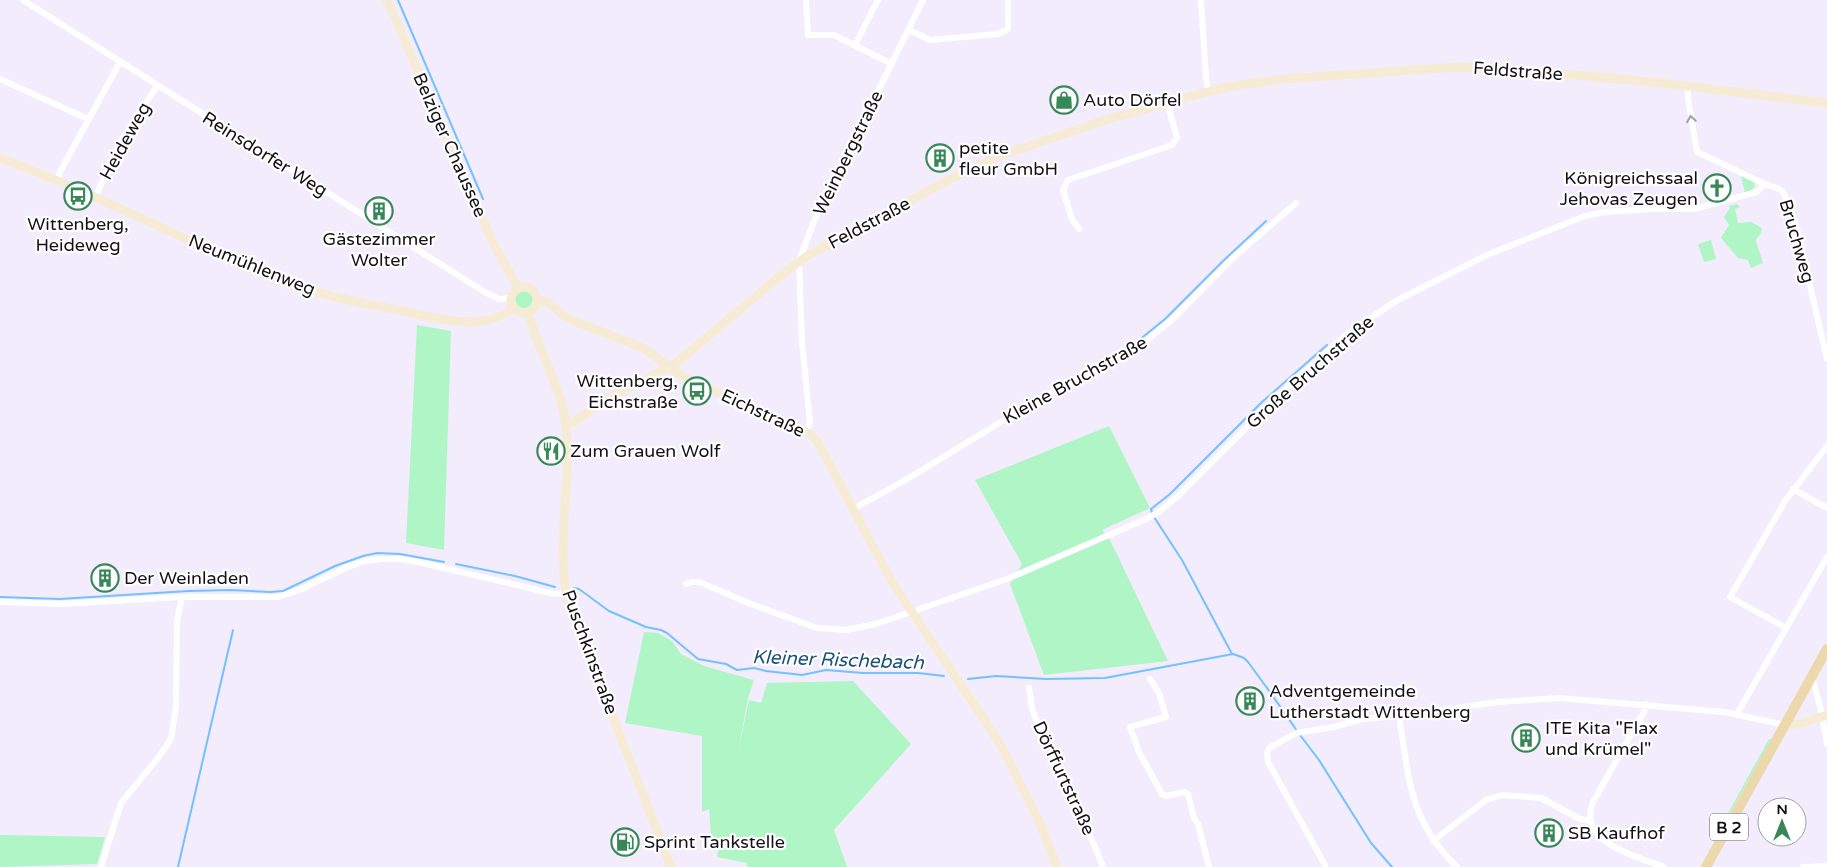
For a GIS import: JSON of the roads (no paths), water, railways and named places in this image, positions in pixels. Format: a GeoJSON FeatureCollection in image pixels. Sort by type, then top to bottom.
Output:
{"type":"FeatureCollection","features":[{"type":"Feature","properties":{"kind":"main road","name":"B 2"},"geometry":{"type":"LineString","coordinates":[[1708,866],[1812,677],[1822,666],[1827,649]]}},
{"type":"Feature","properties":{"kind":"street","name":"Reinsdorfer Weg"},"geometry":{"type":"LineString","coordinates":[[23,0],[471,284],[496,298],[510,298]]}},
{"type":"Feature","properties":{"kind":"street","name":"Belziger Chaussee"},"geometry":{"type":"LineString","coordinates":[[387,0],[492,240],[518,288]]}},
{"type":"Feature","properties":{"kind":"street"},"geometry":{"type":"LineString","coordinates":[[806,0],[808,35],[834,35],[892,64]]}},
{"type":"Feature","properties":{"kind":"street"},"geometry":{"type":"LineString","coordinates":[[855,45],[878,0]]}},
{"type":"Feature","properties":{"kind":"street","name":"Weinbergstraße"},"geometry":{"type":"LineString","coordinates":[[806,432],[810,422],[802,342],[799,261],[814,221],[923,0]]}},
{"type":"Feature","properties":{"kind":"street"},"geometry":{"type":"LineString","coordinates":[[908,30],[930,40],[998,34],[1008,28],[1008,0]]}},
{"type":"Feature","properties":{"kind":"street"},"geometry":{"type":"LineString","coordinates":[[1201,0],[1208,91]]}},
{"type":"Feature","properties":{"kind":"street"},"geometry":{"type":"LineString","coordinates":[[56,181],[120,62]]}},
{"type":"Feature","properties":{"kind":"street","name":"Feldstraße"},"geometry":{"type":"LineString","coordinates":[[566,424],[574,422],[595,407],[670,368],[799,261],[960,174],[988,161],[1093,124],[1208,91],[1283,79],[1459,67],[1546,72],[1688,86],[1827,103]]}},
{"type":"Feature","properties":{"kind":"street"},"geometry":{"type":"LineString","coordinates":[[0,79],[88,120]]}},
{"type":"Feature","properties":{"kind":"street","name":"Heideweg"},"geometry":{"type":"LineString","coordinates":[[95,198],[119,144],[157,86]]}},
{"type":"Feature","properties":{"kind":"street","name":"Bruchweg"},"geometry":{"type":"LineString","coordinates":[[1688,86],[1688,98],[1697,152],[1782,191],[1796,225],[1827,359]]}},
{"type":"Feature","properties":{"kind":"street"},"geometry":{"type":"LineString","coordinates":[[1079,229],[1072,219],[1063,190],[1068,180],[1172,144],[1177,136],[1167,103]]}},
{"type":"Feature","properties":{"kind":"street","name":"Neumühlenweg"},"geometry":{"type":"LineString","coordinates":[[0,158],[95,198],[248,268],[286,283],[320,293],[373,306],[457,322],[478,322],[501,317],[513,308]]}},
{"type":"Feature","properties":{"kind":"street","name":"Große Bruchstraße"},"geometry":{"type":"LineString","coordinates":[[686,584],[695,581],[699,582],[806,625],[832,630],[846,630],[863,627],[1007,579],[1153,516],[1180,494],[1277,397],[1340,340],[1396,301],[1488,254],[1585,216],[1605,212],[1701,208],[1757,192],[1765,184]]}},
{"type":"Feature","properties":{"kind":"street","name":"Kleine Bruchstraße"},"geometry":{"type":"LineString","coordinates":[[853,509],[910,478],[1036,400],[1086,376],[1140,346],[1174,318],[1233,258],[1296,203]]}},
{"type":"Feature","properties":{"kind":"street"},"geometry":{"type":"LineString","coordinates":[[525,286],[531,288],[536,293],[538,300],[535,308],[528,313],[520,313],[513,308],[510,298],[514,290],[518,288],[525,286]]}},
{"type":"Feature","properties":{"kind":"street","name":"Eichstraße"},"geometry":{"type":"LineString","coordinates":[[538,300],[547,302],[567,318],[643,348],[682,376],[806,432],[817,441],[892,582],[1001,745],[1039,821],[1057,867]]}},
{"type":"Feature","properties":{"kind":"street","name":"Puschkinstraße"},"geometry":{"type":"LineString","coordinates":[[528,313],[535,336],[557,390],[566,424],[566,589],[574,616],[671,867]]}},
{"type":"Feature","properties":{"kind":"street"},"geometry":{"type":"LineString","coordinates":[[1786,628],[1730,597],[1794,489],[1827,446]]}},
{"type":"Feature","properties":{"kind":"street"},"geometry":{"type":"LineString","coordinates":[[1794,489],[1827,508]]}},
{"type":"Feature","properties":{"kind":"street"},"geometry":{"type":"LineString","coordinates":[[1737,714],[1827,558]]}},
{"type":"Feature","properties":{"kind":"street"},"geometry":{"type":"LineString","coordinates":[[0,602],[80,604],[182,596],[269,598],[286,596],[345,568],[365,561],[380,559],[412,560],[554,594],[566,589]]}},
{"type":"Feature","properties":{"kind":"street"},"geometry":{"type":"LineString","coordinates":[[100,867],[121,803],[171,739],[176,706],[177,620],[182,596]]}},
{"type":"Feature","properties":{"kind":"street"},"geometry":{"type":"LineString","coordinates":[[1812,677],[1824,716],[1827,744]]}},
{"type":"Feature","properties":{"kind":"street"},"geometry":{"type":"LineString","coordinates":[[1150,678],[1159,693],[1166,717],[1130,727],[1140,752],[1162,794],[1166,796],[1184,792],[1188,794],[1209,867]]}},
{"type":"Feature","properties":{"kind":"street","name":"Dörffurtstraße"},"geometry":{"type":"LineString","coordinates":[[1029,688],[1032,709],[1042,736],[1048,740],[1060,775],[1103,867]]}},
{"type":"Feature","properties":{"kind":"street"},"geometry":{"type":"LineString","coordinates":[[1326,867],[1268,762],[1267,753],[1269,748],[1296,733],[1334,727],[1363,719],[1399,716],[1498,702],[1560,698],[1646,704],[1737,714],[1785,725],[1798,724],[1824,716]]}},
{"type":"Feature","properties":{"kind":"street"},"geometry":{"type":"LineString","coordinates":[[1646,704],[1644,712],[1593,802],[1590,809],[1590,821],[1596,833],[1609,844],[1664,867]]}},
{"type":"Feature","properties":{"kind":"street"},"geometry":{"type":"LineString","coordinates":[[1399,716],[1411,792],[1417,810],[1433,841],[1456,867]]}},
{"type":"Feature","properties":{"kind":"street"},"geometry":{"type":"LineString","coordinates":[[1433,841],[1486,800],[1502,795],[1541,798],[1580,819],[1590,821]]}},
{"type":"Feature","properties":{"kind":"street"},"geometry":{"type":"LineString","coordinates":[[1804,867],[1827,866]]}},
{"type":"Feature","properties":{"kind":"waterway"},"geometry":{"type":"LineString","coordinates":[[398,0],[483,199]]}},
{"type":"Feature","properties":{"kind":"waterway"},"geometry":{"type":"LineString","coordinates":[[1133,345],[1165,319],[1266,221]]}},
{"type":"Feature","properties":{"kind":"waterway"},"geometry":{"type":"LineString","coordinates":[[1152,513],[1151,509],[1170,494],[1262,402],[1327,345]]}},
{"type":"Feature","properties":{"kind":"waterway"},"geometry":{"type":"LineString","coordinates":[[1154,517],[1182,560],[1232,654]]}},
{"type":"Feature","properties":{"kind":"waterway","name":"Kleiner Rischebach"},"geometry":{"type":"LineString","coordinates":[[0,597],[60,599],[188,591],[283,591],[335,566],[377,553],[400,554],[444,562]]}},
{"type":"Feature","properties":{"kind":"waterway","name":"Kleiner Rischebach"},"geometry":{"type":"LineString","coordinates":[[456,564],[515,576],[555,587]]}},
{"type":"Feature","properties":{"kind":"waterway","name":"Kleiner Rischebach"},"geometry":{"type":"LineString","coordinates":[[574,588],[579,589],[609,611],[646,627],[667,633],[698,659],[726,664],[737,670],[754,668],[802,675],[826,670],[863,673],[918,673],[944,676]]}},
{"type":"Feature","properties":{"kind":"waterway"},"geometry":{"type":"LineString","coordinates":[[178,867],[233,630]]}},
{"type":"Feature","properties":{"kind":"waterway","name":"Kleiner Rischebach"},"geometry":{"type":"LineString","coordinates":[[968,679],[996,676],[1046,679],[1105,678],[1233,654],[1244,658],[1248,662],[1297,731]]}},
{"type":"Feature","properties":{"kind":"waterway","name":"Kleiner Rischebach"},"geometry":{"type":"LineString","coordinates":[[1300,735],[1319,760],[1371,843],[1392,867]]}},
{"type":"Feature","properties":{"kind":"place","name":"Auto Dörfel"},"geometry":{"type":"Point","coordinates":[1064,100]}},
{"type":"Feature","properties":{"kind":"place","name":"petite fleur GmbH"},"geometry":{"type":"Point","coordinates":[940,158]}},
{"type":"Feature","properties":{"kind":"place","name":"Königreichssaal Jehovas Zeugen"},"geometry":{"type":"Point","coordinates":[1717,188]}},
{"type":"Feature","properties":{"kind":"place","name":"Wittenberg, Heideweg"},"geometry":{"type":"Point","coordinates":[78,196]}},
{"type":"Feature","properties":{"kind":"place","name":"Gästezimmer Wolter"},"geometry":{"type":"Point","coordinates":[379,211]}},
{"type":"Feature","properties":{"kind":"place","name":"Wittenberg, Eichstraße"},"geometry":{"type":"Point","coordinates":[697,391]}},
{"type":"Feature","properties":{"kind":"place","name":"Zum Grauen Wolf"},"geometry":{"type":"Point","coordinates":[551,451]}},
{"type":"Feature","properties":{"kind":"place","name":"Der Weinladen"},"geometry":{"type":"Point","coordinates":[105,578]}},
{"type":"Feature","properties":{"kind":"place","name":"Adventgemeinde Lutherstadt Wittenberg"},"geometry":{"type":"Point","coordinates":[1250,701]}},
{"type":"Feature","properties":{"kind":"place","name":"ITE Kita \"Flax und Krümel\""},"geometry":{"type":"Point","coordinates":[1526,738]}},
{"type":"Feature","properties":{"kind":"place","name":"SB Kaufhof"},"geometry":{"type":"Point","coordinates":[1549,833]}},
{"type":"Feature","properties":{"kind":"place","name":"Sprint Tankstelle"},"geometry":{"type":"Point","coordinates":[625,842]}}]}
